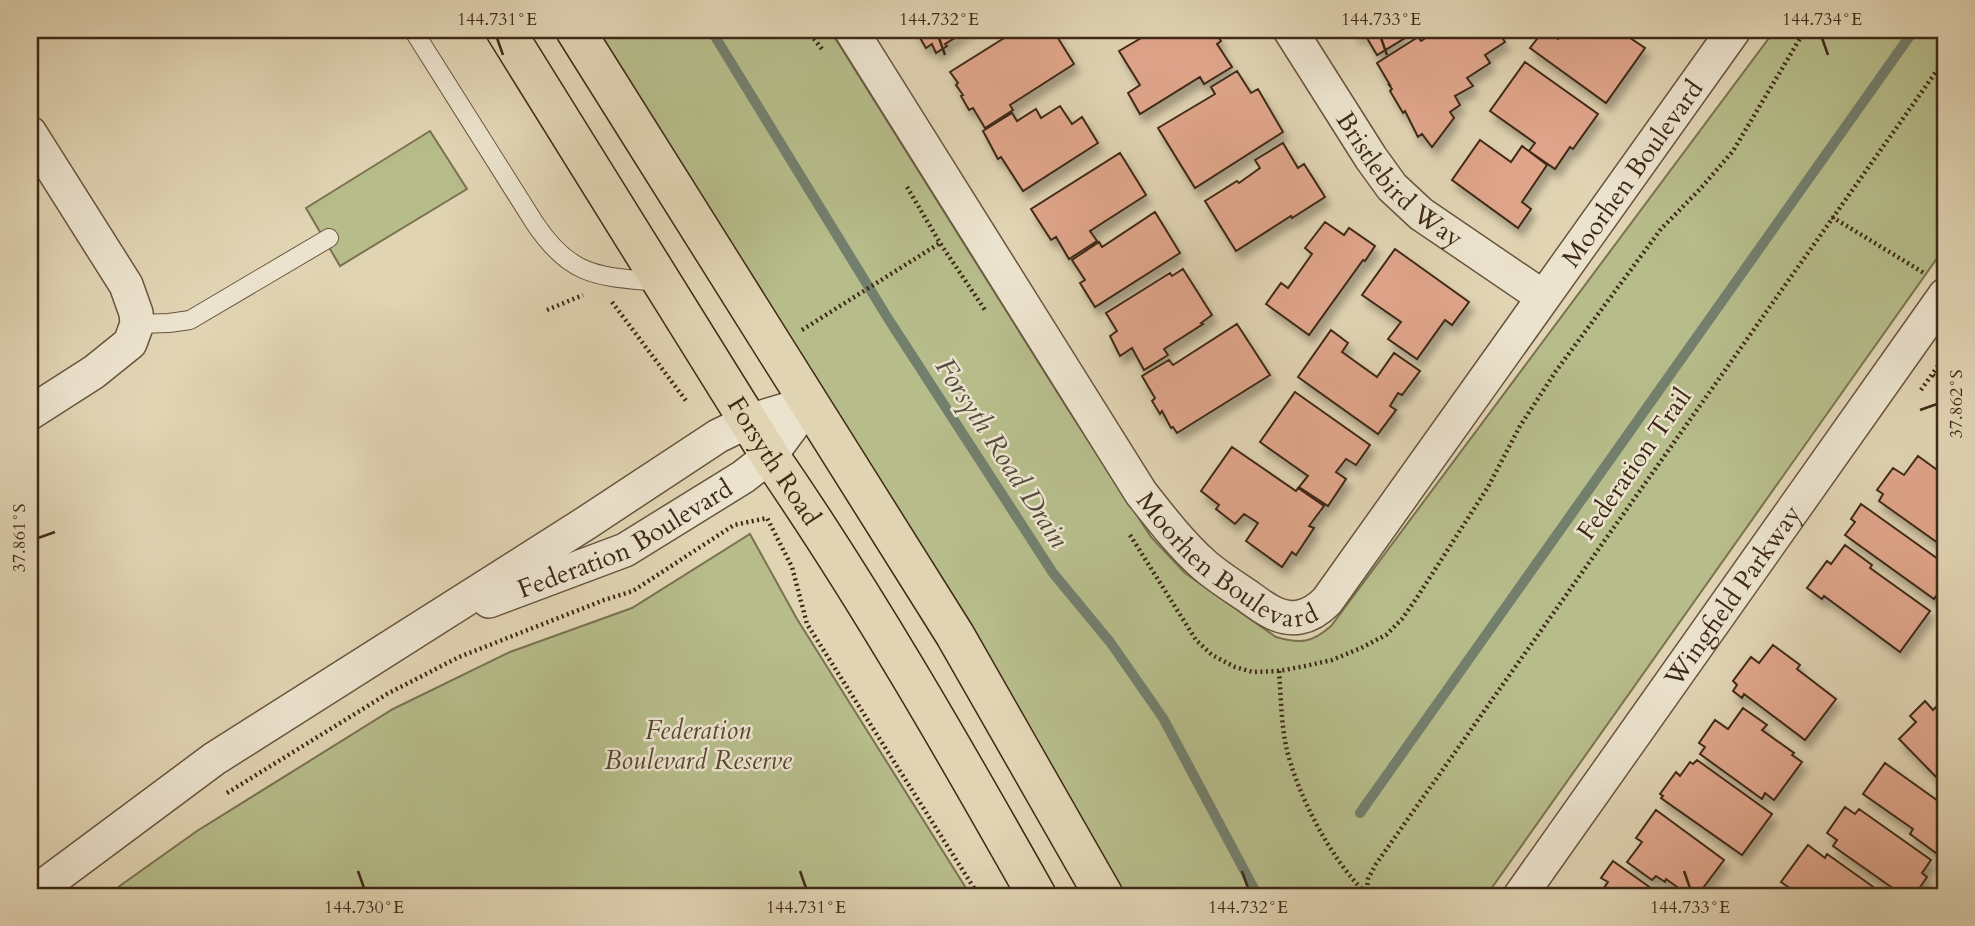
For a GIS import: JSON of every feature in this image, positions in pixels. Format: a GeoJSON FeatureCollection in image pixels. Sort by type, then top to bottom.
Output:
{"type":"FeatureCollection","features":[{"type":"Feature","properties":{"kind":"highway","name":"Forsyth Road"},"geometry":{"type":"LineString","coordinates":[[505,30],[887,639],[1037,896]]}},
{"type":"Feature","properties":{"kind":"highway"},"geometry":{"type":"LineString","coordinates":[[575,30],[954,635],[1104,896]]}},
{"type":"Feature","properties":{"kind":"street","name":"Moorhen Boulevard"},"geometry":{"type":"LineString","coordinates":[[851,30],[1141,493],[1203,564],[1265,609],[1280,616],[1301,617],[1312,613],[1327,601],[1734,30]]}},
{"type":"Feature","properties":{"kind":"street","name":"Bristlebird Way"},"geometry":{"type":"LineString","coordinates":[[1290,30],[1392,187],[1421,214],[1544,297]]}},
{"type":"Feature","properties":{"kind":"street"},"geometry":{"type":"LineString","coordinates":[[30,133],[126,285],[136,307],[137,324],[130,343],[123,350],[30,413]]}},
{"type":"Feature","properties":{"kind":"street","name":"Wingfield Parkway"},"geometry":{"type":"LineString","coordinates":[[1520,896],[1934,335],[1940,287]]}},
{"type":"Feature","properties":{"kind":"street","name":"Federation Boulevard"},"geometry":{"type":"LineString","coordinates":[[37,891],[215,759],[718,436],[749,421],[809,403]]}},
{"type":"Feature","properties":{"kind":"street","name":"Federation Boulevard"},"geometry":{"type":"LineString","coordinates":[[421,627],[625,550],[743,477],[770,456],[809,403]]}},
{"type":"Feature","properties":{"kind":"lane"},"geometry":{"type":"LineString","coordinates":[[413,30],[553,248],[566,260],[604,277],[662,282]]}},
{"type":"Feature","properties":{"kind":"lane"},"geometry":{"type":"LineString","coordinates":[[137,324],[190,320],[329,238]]}},
{"type":"Feature","properties":{"kind":"path"},"geometry":{"type":"LineString","coordinates":[[807,30],[822,50]]}},
{"type":"Feature","properties":{"kind":"path"},"geometry":{"type":"LineString","coordinates":[[1123,525],[1196,640],[1204,649],[1235,667],[1253,672],[1279,671],[1332,660],[1386,635],[1402,619],[1489,487],[1520,426],[1556,371],[1661,229],[1733,151],[1805,30]]}},
{"type":"Feature","properties":{"kind":"path","name":"Federation Trail"},"geometry":{"type":"LineString","coordinates":[[1366,894],[1367,879],[1376,864],[1945,59]]}},
{"type":"Feature","properties":{"kind":"path"},"geometry":{"type":"LineString","coordinates":[[904,181],[940,243],[988,315]]}},
{"type":"Feature","properties":{"kind":"path"},"geometry":{"type":"LineString","coordinates":[[1832,217],[1940,287]]}},
{"type":"Feature","properties":{"kind":"path"},"geometry":{"type":"LineString","coordinates":[[801,331],[940,243]]}},
{"type":"Feature","properties":{"kind":"path"},"geometry":{"type":"LineString","coordinates":[[547,310],[589,292]]}},
{"type":"Feature","properties":{"kind":"path"},"geometry":{"type":"LineString","coordinates":[[605,294],[687,401]]}},
{"type":"Feature","properties":{"kind":"path"},"geometry":{"type":"LineString","coordinates":[[1933,375],[1945,384]]}},
{"type":"Feature","properties":{"kind":"path"},"geometry":{"type":"LineString","coordinates":[[220,797],[387,694],[459,657],[633,591],[734,525],[767,517],[792,567],[807,624],[979,896]]}},
{"type":"Feature","properties":{"kind":"path"},"geometry":{"type":"LineString","coordinates":[[1279,671],[1282,723],[1293,769],[1305,799],[1343,869],[1366,894]]}},
{"type":"Feature","properties":{"kind":"path"},"geometry":{"type":"LineString","coordinates":[[1941,896],[1945,891]]}},
{"type":"Feature","properties":{"kind":"green space"},"geometry":{"type":"Polygon","coordinates":[[[594,30],[830,30],[1151,537],[1185,573],[1276,637],[1292,641],[1312,639],[1331,626],[1775,30],[1945,30],[1945,247],[1486,896],[1125,896],[989,661],[594,30]]]}},
{"type":"Feature","properties":{"kind":"green space"},"geometry":{"type":"Polygon","coordinates":[[[430,131],[467,189],[340,266],[306,208],[430,131]]]}},
{"type":"Feature","properties":{"kind":"green space","name":"Federation Boulevard Reserve"},"geometry":{"type":"Polygon","coordinates":[[[750,534],[797,619],[971,896],[108,896],[197,831],[393,709],[510,652],[632,608],[750,534]]]}},
{"type":"Feature","properties":{"kind":"building"},"geometry":{"type":"Polygon","coordinates":[[[913,30],[968,30],[936,53],[932,44],[926,48],[913,30]]]}},
{"type":"Feature","properties":{"kind":"building"},"geometry":{"type":"Polygon","coordinates":[[[1017,30],[1053,30],[1074,64],[1010,105],[1013,110],[985,128],[973,108],[969,110],[956,85],[958,83],[950,72],[1017,30]]]}},
{"type":"Feature","properties":{"kind":"building"},"geometry":{"type":"Polygon","coordinates":[[[1155,30],[1213,30],[1221,41],[1217,44],[1232,67],[1204,84],[1200,77],[1140,114],[1128,93],[1140,85],[1119,51],[1155,30]]]}},
{"type":"Feature","properties":{"kind":"building"},"geometry":{"type":"Polygon","coordinates":[[[1353,30],[1406,30],[1402,32],[1405,38],[1377,55],[1364,33],[1357,36],[1353,30]]]}},
{"type":"Feature","properties":{"kind":"building"},"geometry":{"type":"Polygon","coordinates":[[[1433,30],[1497,30],[1505,42],[1485,55],[1490,63],[1467,78],[1473,86],[1455,96],[1460,105],[1450,112],[1454,118],[1432,147],[1422,134],[1418,137],[1405,111],[1403,113],[1390,91],[1392,89],[1377,63],[1418,37],[1421,41],[1435,32],[1433,30]]]}},
{"type":"Feature","properties":{"kind":"building"},"geometry":{"type":"Polygon","coordinates":[[[1544,30],[1558,39],[1565,30],[1615,30],[1645,48],[1606,103],[1530,48],[1544,30]]]}},
{"type":"Feature","properties":{"kind":"building"},"geometry":{"type":"Polygon","coordinates":[[[1525,62],[1598,114],[1555,169],[1529,151],[1535,143],[1490,111],[1525,62]]]}},
{"type":"Feature","properties":{"kind":"building"},"geometry":{"type":"Polygon","coordinates":[[[1237,71],[1251,93],[1258,89],[1283,132],[1195,188],[1158,128],[1215,94],[1211,87],[1237,71]]]}},
{"type":"Feature","properties":{"kind":"building"},"geometry":{"type":"Polygon","coordinates":[[[1060,106],[1072,124],[1082,117],[1098,143],[1023,191],[1001,157],[998,159],[983,131],[1012,113],[1017,121],[1036,109],[1041,118],[1060,106]]]}},
{"type":"Feature","properties":{"kind":"building"},"geometry":{"type":"Polygon","coordinates":[[[1480,140],[1511,162],[1522,146],[1547,165],[1522,202],[1531,209],[1518,228],[1452,180],[1480,140]]]}},
{"type":"Feature","properties":{"kind":"building"},"geometry":{"type":"Polygon","coordinates":[[[1283,143],[1298,168],[1304,164],[1325,197],[1236,251],[1205,201],[1260,168],[1255,160],[1283,143]]]}},
{"type":"Feature","properties":{"kind":"building"},"geometry":{"type":"Polygon","coordinates":[[[1120,153],[1146,195],[1090,231],[1097,241],[1069,259],[1056,237],[1051,240],[1031,209],[1120,153]]]}},
{"type":"Feature","properties":{"kind":"building"},"geometry":{"type":"Polygon","coordinates":[[[1155,212],[1180,253],[1095,307],[1080,283],[1085,280],[1072,260],[1099,242],[1102,247],[1155,212]]]}},
{"type":"Feature","properties":{"kind":"building"},"geometry":{"type":"Polygon","coordinates":[[[1325,222],[1344,235],[1349,228],[1375,246],[1309,335],[1266,304],[1281,283],[1288,288],[1312,254],[1305,248],[1325,222]]]}},
{"type":"Feature","properties":{"kind":"building"},"geometry":{"type":"Polygon","coordinates":[[[1395,249],[1469,302],[1452,325],[1445,320],[1417,359],[1388,339],[1401,322],[1362,295],[1395,249]]]}},
{"type":"Feature","properties":{"kind":"building"},"geometry":{"type":"Polygon","coordinates":[[[1183,269],[1212,315],[1201,323],[1203,324],[1164,349],[1168,355],[1144,370],[1132,348],[1120,356],[1110,336],[1117,331],[1106,313],[1170,273],[1172,276],[1183,269]]]}},
{"type":"Feature","properties":{"kind":"building"},"geometry":{"type":"Polygon","coordinates":[[[1237,324],[1270,375],[1177,433],[1152,401],[1155,398],[1142,376],[1169,360],[1173,365],[1237,324]]]}},
{"type":"Feature","properties":{"kind":"building"},"geometry":{"type":"Polygon","coordinates":[[[1331,330],[1348,343],[1342,352],[1377,377],[1394,353],[1420,371],[1402,395],[1398,393],[1390,406],[1396,410],[1378,434],[1298,377],[1331,330]]]}},
{"type":"Feature","properties":{"kind":"building"},"geometry":{"type":"Polygon","coordinates":[[[1295,392],[1370,445],[1356,465],[1346,459],[1336,472],[1346,479],[1328,506],[1299,487],[1308,476],[1260,442],[1295,392]]]}},
{"type":"Feature","properties":{"kind":"building"},"geometry":{"type":"Polygon","coordinates":[[[1232,447],[1296,491],[1298,488],[1324,506],[1309,526],[1314,528],[1296,555],[1292,552],[1282,567],[1246,541],[1258,523],[1244,514],[1235,524],[1216,509],[1219,505],[1201,491],[1232,447]]]}},
{"type":"Feature","properties":{"kind":"building"},"geometry":{"type":"Polygon","coordinates":[[[1918,456],[1944,475],[1940,480],[1945,483],[1945,548],[1879,501],[1883,494],[1877,490],[1893,468],[1904,475],[1918,456]]]}},
{"type":"Feature","properties":{"kind":"building"},"geometry":{"type":"Polygon","coordinates":[[[1861,504],[1945,564],[1945,583],[1934,599],[1845,535],[1855,522],[1851,519],[1861,504]]]}},
{"type":"Feature","properties":{"kind":"building"},"geometry":{"type":"Polygon","coordinates":[[[1845,545],[1872,565],[1870,568],[1930,611],[1900,652],[1824,596],[1822,599],[1807,588],[1827,561],[1831,564],[1845,545]]]}},
{"type":"Feature","properties":{"kind":"building"},"geometry":{"type":"Polygon","coordinates":[[[1773,645],[1800,665],[1797,669],[1836,699],[1805,740],[1744,694],[1742,698],[1733,691],[1737,685],[1733,681],[1751,657],[1759,663],[1773,645]]]}},
{"type":"Feature","properties":{"kind":"building"},"geometry":{"type":"Polygon","coordinates":[[[1925,701],[1933,710],[1936,707],[1945,717],[1945,786],[1899,739],[1916,722],[1910,716],[1925,701]]]}},
{"type":"Feature","properties":{"kind":"building"},"geometry":{"type":"Polygon","coordinates":[[[1743,708],[1767,725],[1762,730],[1802,762],[1774,800],[1765,793],[1762,799],[1700,754],[1705,747],[1699,743],[1715,720],[1728,729],[1743,708]]]}},
{"type":"Feature","properties":{"kind":"building"},"geometry":{"type":"Polygon","coordinates":[[[1697,760],[1772,814],[1742,855],[1661,798],[1663,796],[1660,794],[1676,772],[1680,776],[1690,762],[1693,764],[1697,760]]]}},
{"type":"Feature","properties":{"kind":"building"},"geometry":{"type":"Polygon","coordinates":[[[1885,763],[1945,806],[1945,840],[1936,853],[1910,834],[1913,829],[1863,794],[1885,763]]]}},
{"type":"Feature","properties":{"kind":"building"},"geometry":{"type":"Polygon","coordinates":[[[1845,807],[1855,814],[1859,809],[1931,860],[1922,873],[1927,877],[1914,896],[1904,896],[1833,846],[1837,840],[1827,833],[1845,807]]]}},
{"type":"Feature","properties":{"kind":"building"},"geometry":{"type":"Polygon","coordinates":[[[1656,810],[1724,860],[1697,896],[1690,896],[1666,879],[1665,882],[1656,876],[1652,880],[1627,862],[1642,842],[1636,838],[1656,810]]]}},
{"type":"Feature","properties":{"kind":"building"},"geometry":{"type":"Polygon","coordinates":[[[1808,845],[1825,858],[1827,854],[1886,896],[1801,896],[1781,882],[1808,845]]]}},
{"type":"Feature","properties":{"kind":"building"},"geometry":{"type":"Polygon","coordinates":[[[1613,861],[1662,896],[1599,895],[1608,882],[1601,878],[1613,861]]]}},
{"type":"Feature","properties":{"kind":"waterway","name":"Forsyth Road Drain"},"geometry":{"type":"LineString","coordinates":[[711,30],[889,320],[1053,573],[1110,642],[1163,718],[1258,896]]}},
{"type":"Feature","properties":{"kind":"waterway"},"geometry":{"type":"LineString","coordinates":[[1360,813],[1914,30]]}}]}
